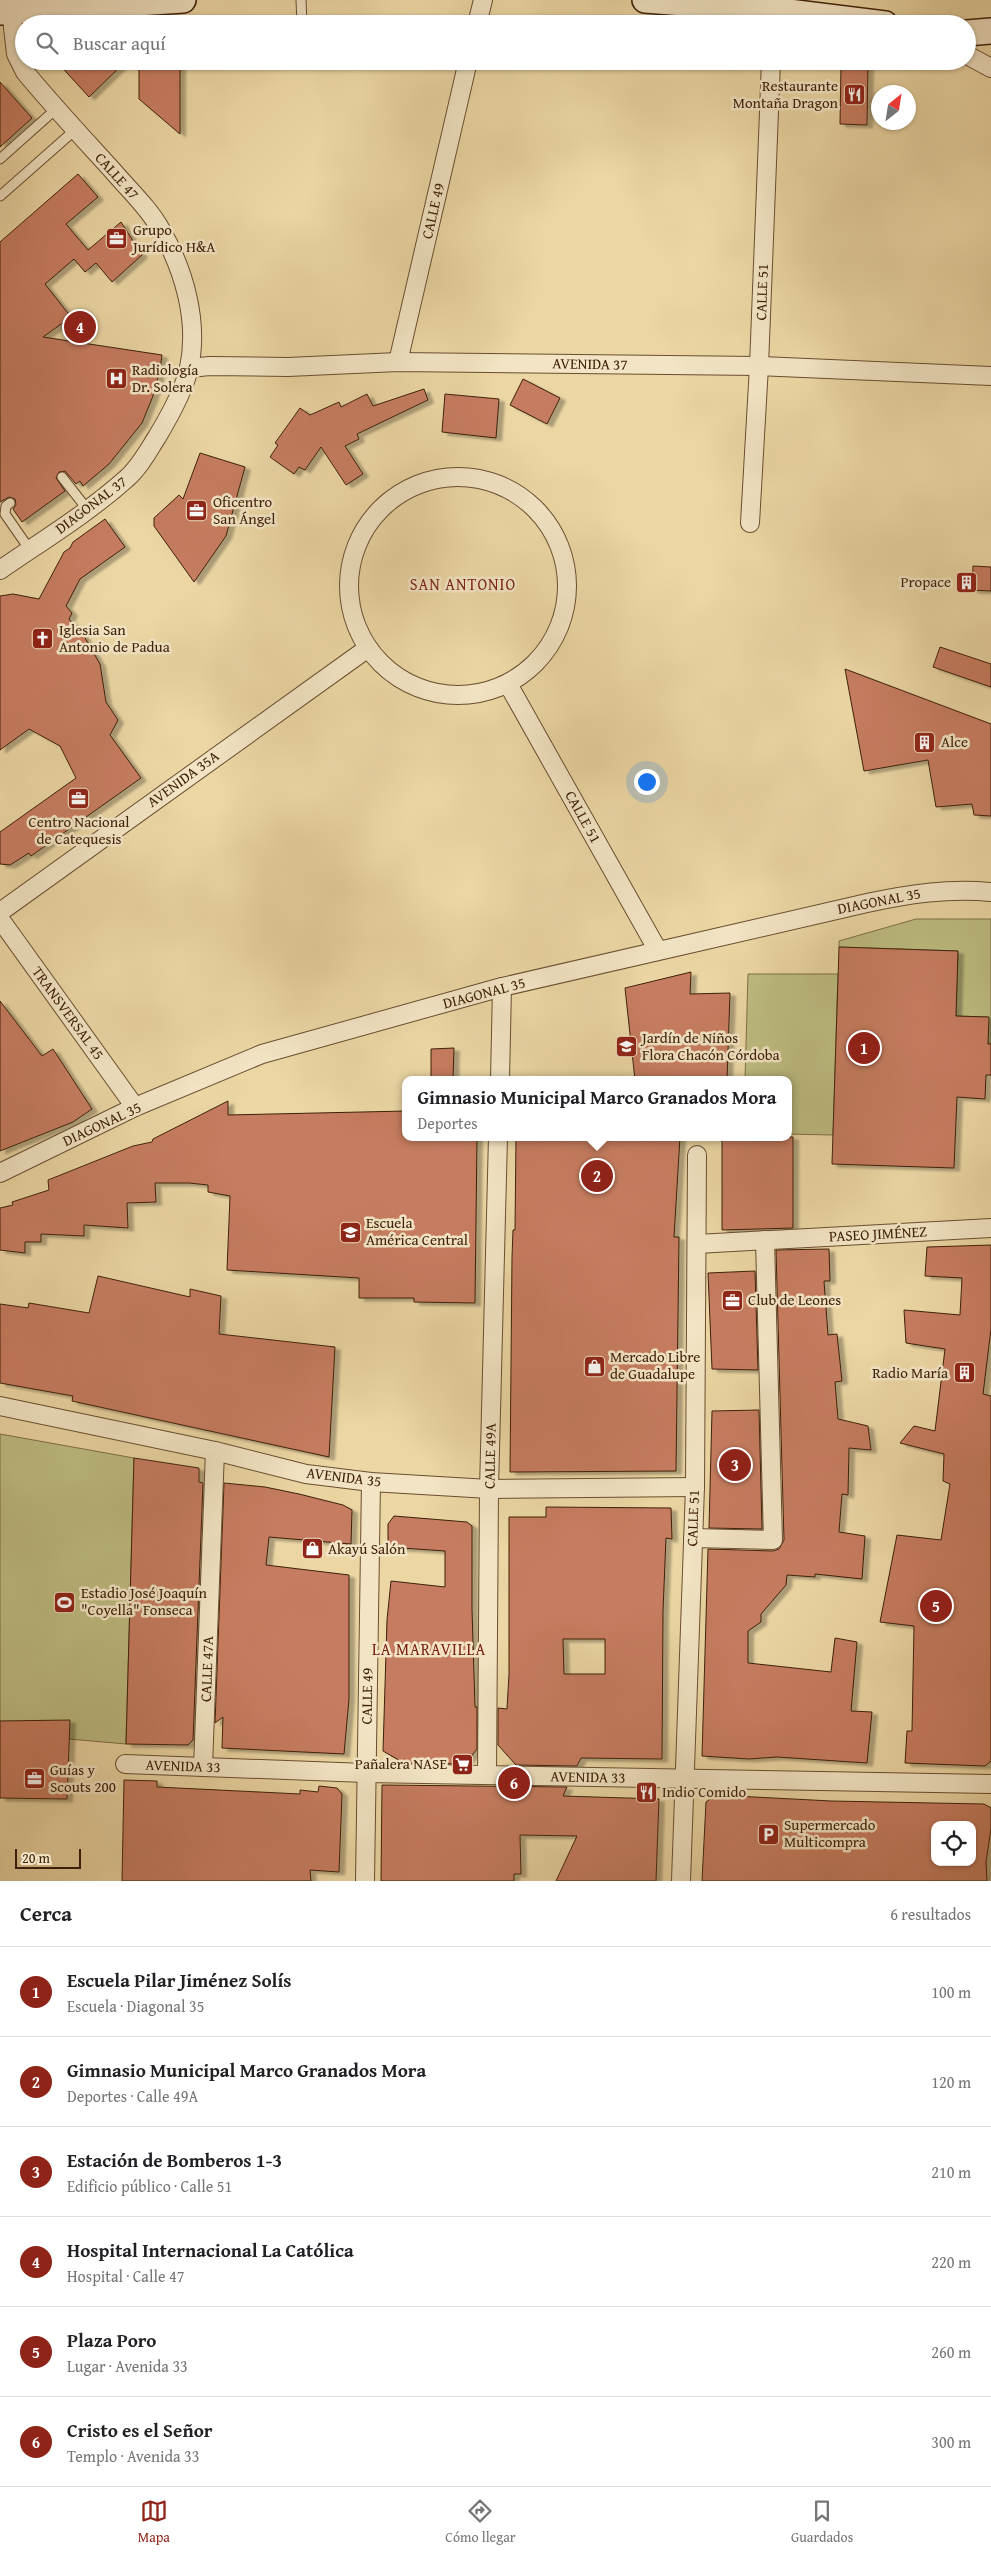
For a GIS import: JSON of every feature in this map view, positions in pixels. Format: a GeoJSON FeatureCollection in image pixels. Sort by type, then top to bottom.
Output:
{"type":"FeatureCollection","features":[{"type":"Feature","properties":{"kind":"main road"},"geometry":{"type":"LineString","coordinates":[[15,6],[183,0]]}},
{"type":"Feature","properties":{"kind":"main road"},"geometry":{"type":"LineString","coordinates":[[645,0],[758,15]]}},
{"type":"Feature","properties":{"kind":"main road"},"geometry":{"type":"LineString","coordinates":[[976,32],[991,31]]}},
{"type":"Feature","properties":{"kind":"street"},"geometry":{"type":"LineString","coordinates":[[479,15],[483,0]]}},
{"type":"Feature","properties":{"kind":"street"},"geometry":{"type":"LineString","coordinates":[[976,59],[991,68]]}},
{"type":"Feature","properties":{"kind":"street","name":"CALLE 47"},"geometry":{"type":"LineString","coordinates":[[26,70],[56,109],[139,201],[160,228],[182,274],[187,293],[190,315],[189,368]]}},
{"type":"Feature","properties":{"kind":"street","name":"CALLE 49"},"geometry":{"type":"LineString","coordinates":[[398,362],[466,70]]}},
{"type":"Feature","properties":{"kind":"street","name":"CALLE 51"},"geometry":{"type":"LineString","coordinates":[[750,523],[759,366],[771,70]]}},
{"type":"Feature","properties":{"kind":"street","name":"AVENIDA 37"},"geometry":{"type":"LineString","coordinates":[[189,368],[210,366],[288,367],[398,362],[759,366],[991,376]]}},
{"type":"Feature","properties":{"kind":"street","name":"DIAGONAL 37"},"geometry":{"type":"LineString","coordinates":[[0,570],[127,479],[138,466],[165,423],[189,368]]}},
{"type":"Feature","properties":{"kind":"street"},"geometry":{"type":"LineString","coordinates":[[469,476],[504,486],[534,506],[555,535],[566,569],[566,604],[555,638],[533,666],[508,684],[474,694],[444,694],[414,686],[388,670],[368,648],[352,616],[347,580],[355,545],[373,515],[400,491],[433,478],[469,476]]}},
{"type":"Feature","properties":{"kind":"street","name":"AVENIDA 35A"},"geometry":{"type":"LineString","coordinates":[[0,912],[368,648]]}},
{"type":"Feature","properties":{"kind":"street","name":"CALLE 51"},"geometry":{"type":"LineString","coordinates":[[508,684],[657,949]]}},
{"type":"Feature","properties":{"kind":"street","name":"DIAGONAL 35"},"geometry":{"type":"LineString","coordinates":[[0,1172],[135,1107],[262,1054],[502,987],[657,949],[911,894],[954,890],[991,892]]}},
{"type":"Feature","properties":{"kind":"street","name":"TRANSVERSAL 45"},"geometry":{"type":"LineString","coordinates":[[0,919],[135,1107]]}},
{"type":"Feature","properties":{"kind":"street"},"geometry":{"type":"LineString","coordinates":[[500,1076],[502,987]]}},
{"type":"Feature","properties":{"kind":"street","name":"CALLE 49A"},"geometry":{"type":"LineString","coordinates":[[486,1775],[489,1489],[498,1141]]}},
{"type":"Feature","properties":{"kind":"street","name":"CALLE 51"},"geometry":{"type":"LineString","coordinates":[[681,1881],[695,1487],[697,1155]]}},
{"type":"Feature","properties":{"kind":"street","name":"PASEO JIMÉNEZ"},"geometry":{"type":"LineString","coordinates":[[765,1240],[991,1228]]}},
{"type":"Feature","properties":{"kind":"street"},"geometry":{"type":"LineString","coordinates":[[693,1538],[773,1540],[765,1240],[697,1244]]}},
{"type":"Feature","properties":{"kind":"street","name":"AVENIDA 35"},"geometry":{"type":"LineString","coordinates":[[0,1406],[215,1451],[306,1474],[371,1482],[489,1489],[695,1487]]}},
{"type":"Feature","properties":{"kind":"street","name":"CALLE 47A"},"geometry":{"type":"LineString","coordinates":[[204,1766],[215,1451]]}},
{"type":"Feature","properties":{"kind":"street","name":"CALLE 49"},"geometry":{"type":"LineString","coordinates":[[365,1881],[371,1482]]}},
{"type":"Feature","properties":{"kind":"street","name":"AVENIDA 33"},"geometry":{"type":"LineString","coordinates":[[125,1764],[366,1773],[991,1784]]}},
{"type":"Feature","properties":{"kind":"lane"},"geometry":{"type":"LineString","coordinates":[[301,0],[302,15]]}},
{"type":"Feature","properties":{"kind":"lane"},"geometry":{"type":"LineString","coordinates":[[0,158],[56,109]]}},
{"type":"Feature","properties":{"kind":"lane"},"geometry":{"type":"LineString","coordinates":[[0,196],[75,130]]}},
{"type":"Feature","properties":{"kind":"lane"},"geometry":{"type":"LineString","coordinates":[[62,477],[87,509]]}},
{"type":"Feature","properties":{"kind":"lane"},"geometry":{"type":"LineString","coordinates":[[10,503],[6,506],[4,514],[30,550]]}},
{"type":"Feature","properties":{"kind":"shaded area"},"geometry":{"type":"Polygon","coordinates":[[[916,919],[991,919],[991,1044],[988,1044],[988,1017],[956,1016],[958,951],[839,947],[839,941],[916,919]]]}},
{"type":"Feature","properties":{"kind":"shaded area"},"geometry":{"type":"Polygon","coordinates":[[[748,974],[838,974],[833,1135],[792,1134],[792,1076],[745,1076],[748,974]]]}},
{"type":"Feature","properties":{"kind":"shaded area","name":"Estadio José Joaquín \"Coyella\" Fonseca"},"geometry":{"type":"Polygon","coordinates":[[[0,1434],[134,1458],[126,1744],[69,1739],[0,1758],[0,1434]]]}},
{"type":"Feature","properties":{"kind":"building"},"geometry":{"type":"Polygon","coordinates":[[[64,70],[117,70],[89,97],[64,70]]]}},
{"type":"Feature","properties":{"kind":"building"},"geometry":{"type":"Polygon","coordinates":[[[139,70],[180,70],[180,134],[139,99],[139,70]]]}},
{"type":"Feature","properties":{"kind":"building","name":"Restaurante Montaña Dragon"},"geometry":{"type":"Polygon","coordinates":[[[841,70],[868,70],[867,125],[840,124],[841,70]]]}},
{"type":"Feature","properties":{"kind":"building"},"geometry":{"type":"Polygon","coordinates":[[[0,82],[32,118],[0,147],[0,82]]]}},
{"type":"Feature","properties":{"kind":"building"},"geometry":{"type":"Polygon","coordinates":[[[78,174],[98,197],[66,224],[88,250],[121,222],[142,255],[112,282],[96,263],[85,272],[74,259],[45,284],[71,317],[43,337],[162,355],[160,370],[153,396],[142,423],[109,464],[83,486],[80,481],[76,484],[65,471],[59,472],[56,478],[65,491],[22,522],[13,509],[16,505],[15,499],[9,497],[0,502],[0,242],[78,174]]]}},
{"type":"Feature","properties":{"kind":"building"},"geometry":{"type":"Polygon","coordinates":[[[523,379],[560,398],[547,424],[510,405],[523,379]]]}},
{"type":"Feature","properties":{"kind":"building"},"geometry":{"type":"Polygon","coordinates":[[[424,389],[428,400],[357,434],[359,439],[345,446],[363,474],[346,485],[321,447],[305,470],[299,467],[294,474],[270,457],[278,445],[275,443],[300,408],[310,415],[339,402],[341,407],[367,394],[373,406],[424,389]]]}},
{"type":"Feature","properties":{"kind":"building"},"geometry":{"type":"Polygon","coordinates":[[[445,394],[499,399],[496,438],[442,432],[445,394]]]}},
{"type":"Feature","properties":{"kind":"building","name":"Oficentro San Ángel"},"geometry":{"type":"Polygon","coordinates":[[[200,453],[245,467],[226,536],[194,582],[154,526],[154,518],[179,495],[183,499],[200,453]]]}},
{"type":"Feature","properties":{"kind":"building","name":"Iglesia San Antonio de Padua"},"geometry":{"type":"Polygon","coordinates":[[[105,519],[125,547],[80,579],[66,606],[72,613],[69,619],[84,636],[100,664],[106,702],[118,720],[110,735],[141,778],[31,856],[29,853],[10,865],[0,864],[0,832],[76,778],[60,746],[29,729],[0,750],[0,596],[13,594],[39,599],[64,552],[70,548],[73,542],[105,519]]]}},
{"type":"Feature","properties":{"kind":"building"},"geometry":{"type":"Polygon","coordinates":[[[973,566],[991,567],[991,591],[972,590],[973,566]]]}},
{"type":"Feature","properties":{"kind":"building"},"geometry":{"type":"Polygon","coordinates":[[[940,647],[991,664],[991,687],[933,667],[940,647]]]}},
{"type":"Feature","properties":{"kind":"building","name":"Alce"},"geometry":{"type":"Polygon","coordinates":[[[845,669],[991,724],[991,816],[974,815],[972,804],[936,807],[928,760],[864,771],[845,669]]]}},
{"type":"Feature","properties":{"kind":"building"},"geometry":{"type":"Polygon","coordinates":[[[839,947],[958,951],[956,1016],[989,1017],[988,1044],[991,1044],[991,1075],[986,1075],[985,1099],[957,1097],[954,1168],[832,1164],[839,947]]]}},
{"type":"Feature","properties":{"kind":"building"},"geometry":{"type":"Polygon","coordinates":[[[691,972],[690,994],[730,993],[727,1076],[635,1076],[625,988],[691,972]]]}},
{"type":"Feature","properties":{"kind":"building"},"geometry":{"type":"Polygon","coordinates":[[[0,1001],[42,1056],[53,1049],[92,1109],[73,1122],[0,1151],[0,1001]]]}},
{"type":"Feature","properties":{"kind":"building"},"geometry":{"type":"Polygon","coordinates":[[[454,1048],[453,1076],[431,1076],[431,1049],[454,1048]]]}},
{"type":"Feature","properties":{"kind":"building"},"geometry":{"type":"Polygon","coordinates":[[[228,1101],[228,1115],[402,1111],[402,1141],[477,1141],[475,1303],[414,1302],[414,1298],[359,1298],[359,1278],[227,1270],[230,1196],[208,1192],[208,1185],[155,1183],[156,1202],[127,1203],[128,1228],[84,1225],[84,1236],[41,1234],[41,1242],[25,1242],[25,1253],[0,1250],[0,1208],[13,1205],[12,1202],[49,1190],[48,1180],[133,1146],[152,1142],[153,1139],[228,1101]]]}},
{"type":"Feature","properties":{"kind":"building"},"geometry":{"type":"Polygon","coordinates":[[[793,1137],[793,1228],[722,1230],[722,1141],[792,1141],[793,1137]]]}},
{"type":"Feature","properties":{"kind":"building","name":"Mercado Libre de Guadalupe"},"geometry":{"type":"Polygon","coordinates":[[[516,1141],[680,1141],[674,1237],[679,1237],[676,1471],[510,1472],[512,1257],[513,1230],[515,1230],[516,1141]]]}},
{"type":"Feature","properties":{"kind":"building"},"geometry":{"type":"Polygon","coordinates":[[[991,1245],[991,1329],[983,1394],[991,1396],[991,1761],[985,1766],[905,1763],[907,1731],[912,1731],[914,1626],[880,1622],[897,1535],[941,1540],[950,1484],[943,1481],[944,1454],[900,1443],[914,1426],[935,1431],[945,1349],[906,1343],[904,1310],[960,1315],[962,1278],[925,1276],[927,1247],[991,1245]]]}},
{"type":"Feature","properties":{"kind":"building"},"geometry":{"type":"Polygon","coordinates":[[[829,1249],[830,1281],[824,1281],[828,1335],[837,1334],[842,1381],[835,1382],[838,1419],[868,1426],[871,1450],[849,1448],[848,1495],[842,1494],[839,1532],[865,1536],[862,1579],[815,1574],[815,1577],[787,1575],[786,1585],[761,1614],[761,1622],[748,1631],[748,1663],[831,1672],[835,1638],[857,1642],[851,1711],[872,1712],[867,1763],[777,1757],[749,1759],[702,1756],[708,1549],[773,1551],[779,1549],[784,1540],[776,1250],[829,1249]]]}},
{"type":"Feature","properties":{"kind":"building"},"geometry":{"type":"Polygon","coordinates":[[[755,1271],[758,1370],[712,1369],[708,1273],[755,1271]]]}},
{"type":"Feature","properties":{"kind":"building"},"geometry":{"type":"Polygon","coordinates":[[[98,1276],[190,1297],[190,1289],[221,1296],[219,1334],[335,1347],[329,1457],[72,1401],[73,1396],[0,1383],[0,1304],[28,1308],[29,1303],[89,1313],[98,1276]]]}},
{"type":"Feature","properties":{"kind":"building"},"geometry":{"type":"Polygon","coordinates":[[[759,1410],[762,1529],[709,1528],[712,1411],[759,1410]]]}},
{"type":"Feature","properties":{"kind":"building"},"geometry":{"type":"Polygon","coordinates":[[[134,1458],[199,1468],[199,1482],[203,1483],[193,1740],[188,1745],[126,1744],[134,1458]]]}},
{"type":"Feature","properties":{"kind":"building"},"geometry":{"type":"Polygon","coordinates":[[[224,1483],[265,1487],[299,1494],[343,1505],[352,1510],[351,1544],[269,1537],[266,1565],[349,1575],[349,1699],[344,1754],[222,1748],[223,1717],[215,1723],[224,1483]]]}},
{"type":"Feature","properties":{"kind":"building"},"geometry":{"type":"Polygon","coordinates":[[[546,1507],[671,1508],[672,1539],[666,1538],[663,1611],[662,1759],[581,1758],[577,1766],[516,1765],[498,1745],[498,1708],[507,1709],[509,1674],[509,1517],[546,1517],[546,1507]],[[563,1639],[564,1674],[605,1674],[605,1639],[563,1639]]]}},
{"type":"Feature","properties":{"kind":"building"},"geometry":{"type":"Polygon","coordinates":[[[394,1516],[467,1522],[472,1526],[472,1609],[477,1749],[465,1764],[404,1763],[383,1751],[387,1620],[391,1581],[445,1587],[445,1551],[388,1547],[388,1524],[394,1516]]]}},
{"type":"Feature","properties":{"kind":"building"},"geometry":{"type":"Polygon","coordinates":[[[70,1720],[67,1799],[0,1798],[0,1721],[70,1720]]]}},
{"type":"Feature","properties":{"kind":"building"},"geometry":{"type":"Polygon","coordinates":[[[124,1780],[157,1781],[157,1787],[300,1794],[300,1790],[318,1792],[319,1786],[337,1788],[342,1794],[339,1872],[310,1870],[311,1881],[122,1881],[124,1780]]]}},
{"type":"Feature","properties":{"kind":"building"},"geometry":{"type":"Polygon","coordinates":[[[382,1785],[567,1787],[563,1796],[659,1799],[656,1881],[556,1881],[577,1836],[520,1835],[521,1874],[514,1874],[514,1881],[381,1881],[382,1785]]]}},
{"type":"Feature","properties":{"kind":"building"},"geometry":{"type":"Polygon","coordinates":[[[716,1795],[831,1801],[984,1804],[991,1808],[991,1828],[986,1862],[987,1881],[702,1881],[706,1802],[716,1795]]]}},
{"type":"Feature","properties":{"kind":"place","name":"Restaurante Montaña Dragon"},"geometry":{"type":"Point","coordinates":[854,95]}},
{"type":"Feature","properties":{"kind":"place","name":"Grupo Jurídico H&A"},"geometry":{"type":"Point","coordinates":[117,239]}},
{"type":"Feature","properties":{"kind":"place","name":"Hospital Internacional La Católica"},"geometry":{"type":"Point","coordinates":[80,327]}},
{"type":"Feature","properties":{"kind":"place","name":"Radiología Dr. Solera"},"geometry":{"type":"Point","coordinates":[116,379]}},
{"type":"Feature","properties":{"kind":"place","name":"Oficentro San Ángel"},"geometry":{"type":"Point","coordinates":[197,511]}},
{"type":"Feature","properties":{"kind":"place","name":"Propace"},"geometry":{"type":"Point","coordinates":[967,582]}},
{"type":"Feature","properties":{"kind":"place","name":"Iglesia San Antonio de Padua"},"geometry":{"type":"Point","coordinates":[43,639]}},
{"type":"Feature","properties":{"kind":"place","name":"Alce"},"geometry":{"type":"Point","coordinates":[925,742]}},
{"type":"Feature","properties":{"kind":"place","name":"Centro Nacional de Catequesis"},"geometry":{"type":"Point","coordinates":[79,799]}},
{"type":"Feature","properties":{"kind":"place","name":"Jardín de Niños Flora Chacón Córdoba"},"geometry":{"type":"Point","coordinates":[626,1047]}},
{"type":"Feature","properties":{"kind":"place","name":"Escuela Pilar Jiménez Solís"},"geometry":{"type":"Point","coordinates":[864,1048]}},
{"type":"Feature","properties":{"kind":"place","name":"Gimnasio Municipal Marco Granados Mora"},"geometry":{"type":"Point","coordinates":[597,1176]}},
{"type":"Feature","properties":{"kind":"place","name":"Escuela América Central"},"geometry":{"type":"Point","coordinates":[350,1232]}},
{"type":"Feature","properties":{"kind":"place","name":"Club de Leones"},"geometry":{"type":"Point","coordinates":[732,1300]}},
{"type":"Feature","properties":{"kind":"place","name":"Mercado Libre de Guadalupe"},"geometry":{"type":"Point","coordinates":[594,1366]}},
{"type":"Feature","properties":{"kind":"place","name":"Radio María"},"geometry":{"type":"Point","coordinates":[964,1373]}},
{"type":"Feature","properties":{"kind":"place","name":"Estación de Bomberos 1-3"},"geometry":{"type":"Point","coordinates":[735,1465]}},
{"type":"Feature","properties":{"kind":"place","name":"Akayú Salón"},"geometry":{"type":"Point","coordinates":[312,1549]}},
{"type":"Feature","properties":{"kind":"place","name":"Estadio José Joaquín \"Coyella\" Fonseca"},"geometry":{"type":"Point","coordinates":[65,1602]}},
{"type":"Feature","properties":{"kind":"place","name":"Plaza Poro"},"geometry":{"type":"Point","coordinates":[936,1606]}},
{"type":"Feature","properties":{"kind":"place","name":"Pañalera NASE"},"geometry":{"type":"Point","coordinates":[463,1764]}},
{"type":"Feature","properties":{"kind":"place","name":"Guías y Scouts 200"},"geometry":{"type":"Point","coordinates":[34,1779]}},
{"type":"Feature","properties":{"kind":"place","name":"Cristo es el Señor"},"geometry":{"type":"Point","coordinates":[514,1783]}},
{"type":"Feature","properties":{"kind":"place","name":"Indio Comido"},"geometry":{"type":"Point","coordinates":[646,1792]}},
{"type":"Feature","properties":{"kind":"place","name":"Supermercado Multicompra"},"geometry":{"type":"Point","coordinates":[768,1834]}},
{"type":"Feature","properties":{"kind":"district","name":"SAN ANTONIO"},"geometry":{"type":"Point","coordinates":[463,584]}},
{"type":"Feature","properties":{"kind":"district","name":"LA MARAVILLA"},"geometry":{"type":"Point","coordinates":[429,1649]}}]}
